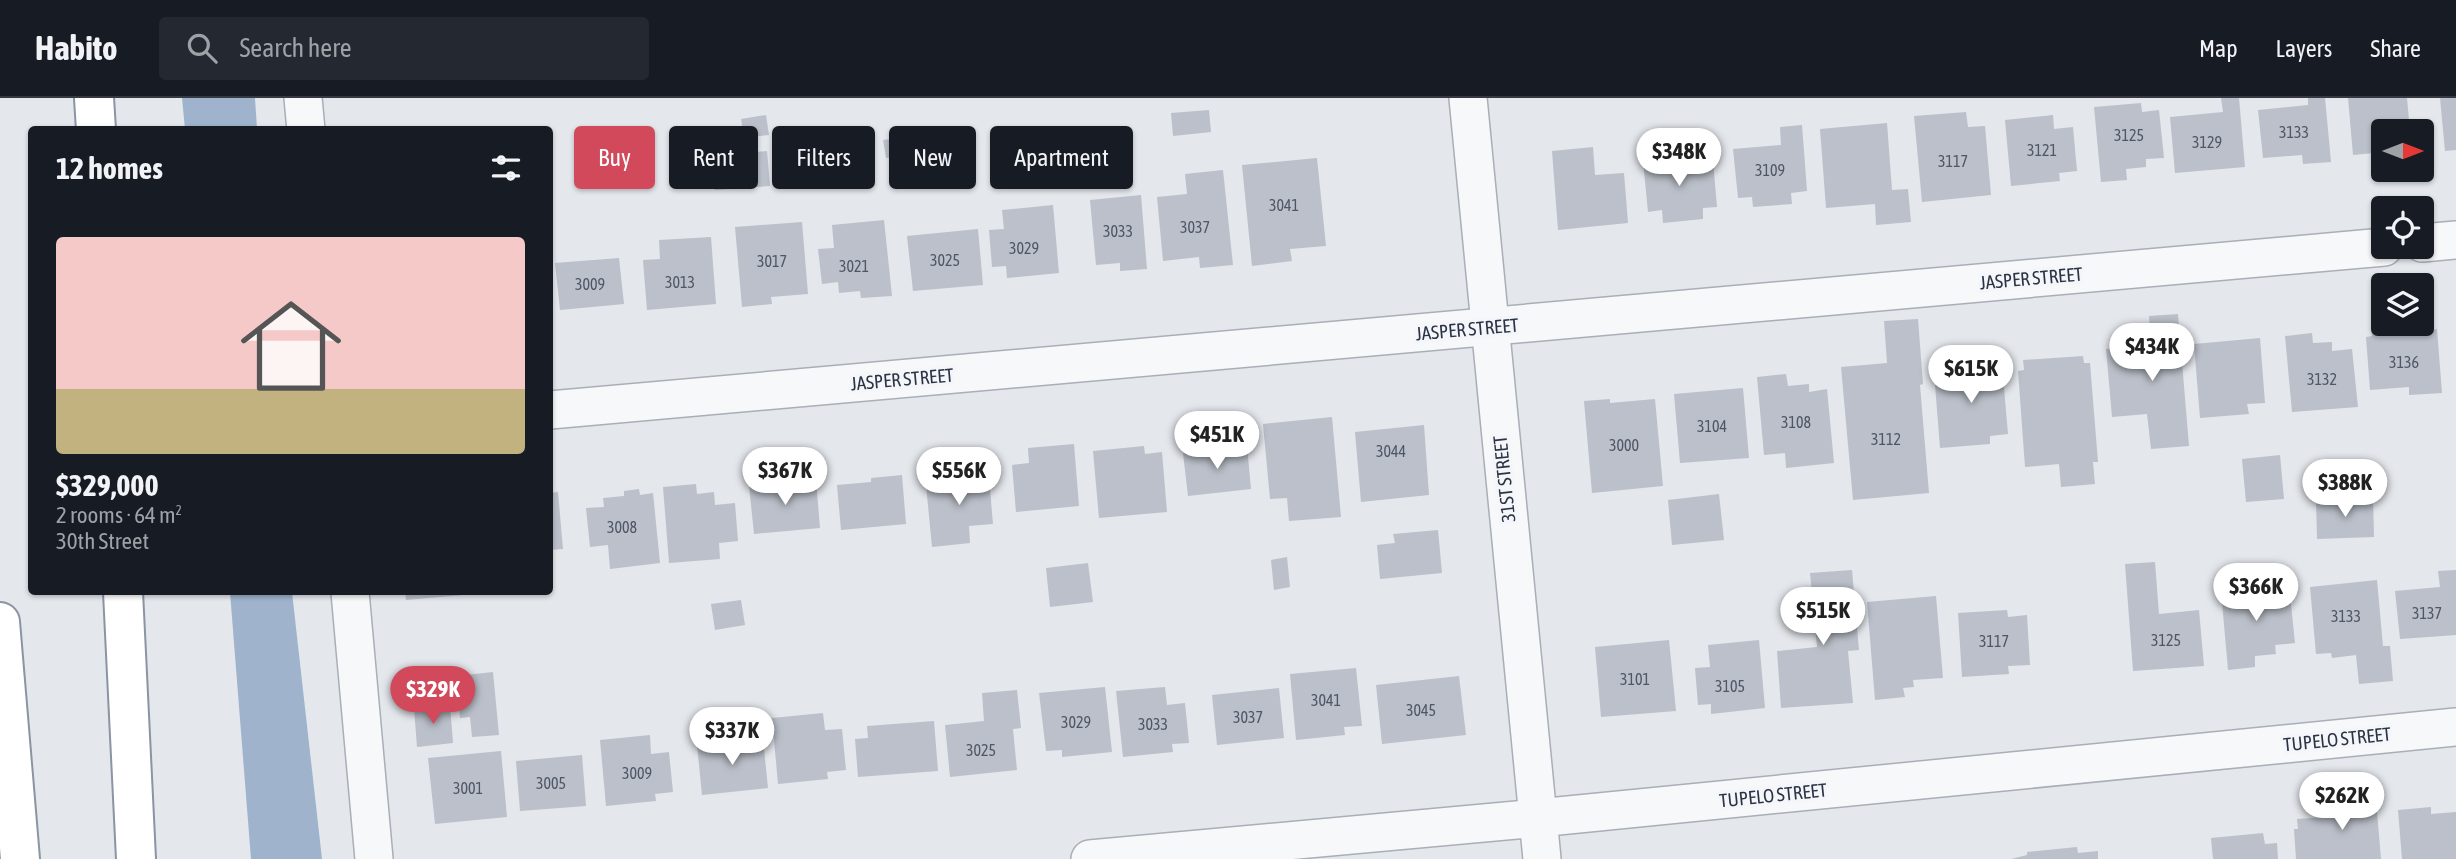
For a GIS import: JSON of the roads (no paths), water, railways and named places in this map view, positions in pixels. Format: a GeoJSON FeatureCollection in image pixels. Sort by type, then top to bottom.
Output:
{"type":"FeatureCollection","features":[{"type":"Feature","properties":{"kind":"highway"},"geometry":{"type":"LineString","coordinates":[[94,98],[96,126]]}},
{"type":"Feature","properties":{"kind":"highway"},"geometry":{"type":"LineString","coordinates":[[123,595],[136,859]]}},
{"type":"Feature","properties":{"kind":"highway"},"geometry":{"type":"LineString","coordinates":[[0,622],[20,859]]}},
{"type":"Feature","properties":{"kind":"street"},"geometry":{"type":"LineString","coordinates":[[303,98],[306,126]]}},
{"type":"Feature","properties":{"kind":"street","name":"31ST STREET"},"geometry":{"type":"LineString","coordinates":[[1468,98],[1542,859]]}},
{"type":"Feature","properties":{"kind":"street"},"geometry":{"type":"LineString","coordinates":[[2434,242],[2456,240]]}},
{"type":"Feature","properties":{"kind":"street","name":"JASPER STREET"},"geometry":{"type":"LineString","coordinates":[[553,410],[2371,248]]}},
{"type":"Feature","properties":{"kind":"street"},"geometry":{"type":"LineString","coordinates":[[350,595],[374,859]]}},
{"type":"Feature","properties":{"kind":"street","name":"TUPELO STREET"},"geometry":{"type":"LineString","coordinates":[[1090,859],[1538,818],[2456,727]]}},
{"type":"Feature","properties":{"kind":"water"},"geometry":{"type":"Polygon","coordinates":[[[182,98],[255,98],[257,126],[185,126],[182,98]]]}},
{"type":"Feature","properties":{"kind":"water"},"geometry":{"type":"Polygon","coordinates":[[[230,595],[292,595],[322,859],[251,859],[230,595]]]}}]}
